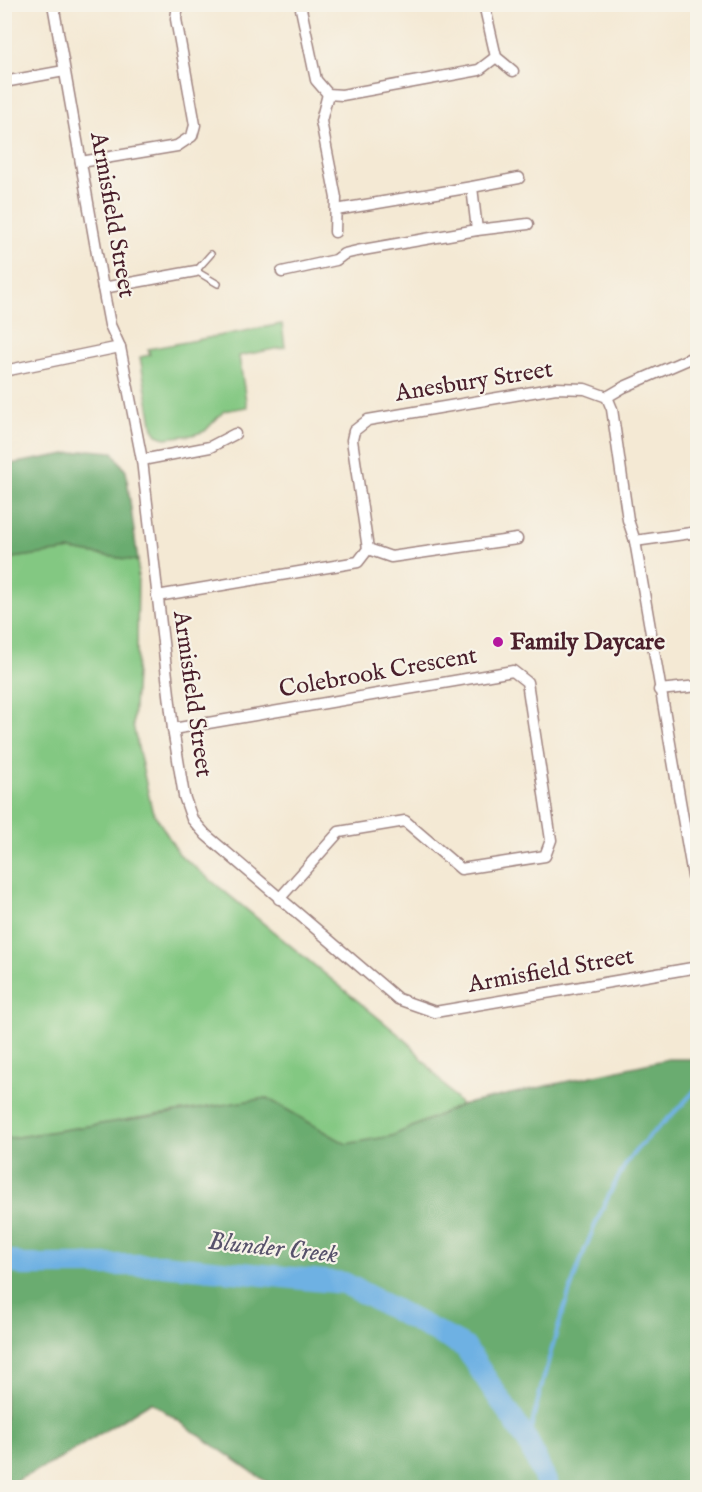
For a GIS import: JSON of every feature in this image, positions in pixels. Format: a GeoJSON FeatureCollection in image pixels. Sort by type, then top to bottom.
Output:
{"type":"FeatureCollection","features":[{"type":"Feature","properties":{"kind":"street","name":"Armisfield Street"},"geometry":{"type":"LineString","coordinates":[[53,4],[110,325],[120,347],[142,460],[173,729],[184,796],[192,819],[206,835],[279,899],[398,999],[435,1012],[698,967]]}},
{"type":"Feature","properties":{"kind":"street"},"geometry":{"type":"LineString","coordinates":[[81,162],[177,146],[192,136],[195,125],[176,19],[178,4]]}},
{"type":"Feature","properties":{"kind":"street"},"geometry":{"type":"LineString","coordinates":[[300,4],[316,80],[328,94],[342,95],[479,70],[496,57]]}},
{"type":"Feature","properties":{"kind":"street"},"geometry":{"type":"LineString","coordinates":[[484,4],[496,57],[513,71]]}},
{"type":"Feature","properties":{"kind":"street"},"geometry":{"type":"LineString","coordinates":[[4,82],[64,71]]}},
{"type":"Feature","properties":{"kind":"street"},"geometry":{"type":"LineString","coordinates":[[328,94],[321,121],[336,198],[336,232]]}},
{"type":"Feature","properties":{"kind":"street"},"geometry":{"type":"LineString","coordinates":[[336,210],[519,178]]}},
{"type":"Feature","properties":{"kind":"street"},"geometry":{"type":"LineString","coordinates":[[472,187],[477,230]]}},
{"type":"Feature","properties":{"kind":"street"},"geometry":{"type":"LineString","coordinates":[[282,272],[336,260],[344,254],[357,251],[477,230],[528,224]]}},
{"type":"Feature","properties":{"kind":"street"},"geometry":{"type":"LineString","coordinates":[[103,288],[196,272]]}},
{"type":"Feature","properties":{"kind":"street"},"geometry":{"type":"LineString","coordinates":[[4,371],[120,347]]}},
{"type":"Feature","properties":{"kind":"street"},"geometry":{"type":"LineString","coordinates":[[698,355],[607,397],[612,409],[628,520],[635,542],[698,905]]}},
{"type":"Feature","properties":{"kind":"street","name":"Anesbury Street"},"geometry":{"type":"LineString","coordinates":[[368,549],[352,440],[359,424],[368,420],[556,387],[585,389],[607,397]]}},
{"type":"Feature","properties":{"kind":"street"},"geometry":{"type":"LineString","coordinates":[[142,460],[210,447],[235,434]]}},
{"type":"Feature","properties":{"kind":"street"},"geometry":{"type":"LineString","coordinates":[[635,542],[698,532]]}},
{"type":"Feature","properties":{"kind":"street"},"geometry":{"type":"LineString","coordinates":[[158,596],[358,562],[368,549],[391,556],[517,539]]}},
{"type":"Feature","properties":{"kind":"street","name":"Colebrook Crescent"},"geometry":{"type":"LineString","coordinates":[[173,729],[513,671],[527,682],[550,840],[545,856],[461,870],[405,821],[339,832],[279,899]]}},
{"type":"Feature","properties":{"kind":"street"},"geometry":{"type":"LineString","coordinates":[[660,690],[698,686]]}},
{"type":"Feature","properties":{"kind":"lane"},"geometry":{"type":"LineString","coordinates":[[211,254],[196,272],[218,284]]}},
{"type":"Feature","properties":{"kind":"green space"},"geometry":{"type":"Polygon","coordinates":[[[282,324],[285,347],[239,356],[247,407],[224,411],[205,431],[193,435],[165,438],[157,435],[153,429],[140,357],[150,355],[148,349],[282,324]]]}},
{"type":"Feature","properties":{"kind":"green space"},"geometry":{"type":"Polygon","coordinates":[[[89,450],[113,452],[126,471],[138,561],[71,550],[5,559],[5,465],[89,450]]]}},
{"type":"Feature","properties":{"kind":"green space"},"geometry":{"type":"Polygon","coordinates":[[[71,550],[138,561],[137,656],[133,725],[152,810],[179,854],[409,1043],[461,1105],[392,1136],[346,1144],[267,1098],[5,1139],[5,559],[71,550]]]}},
{"type":"Feature","properties":{"kind":"green space"},"geometry":{"type":"Polygon","coordinates":[[[668,1059],[697,1059],[697,1487],[274,1487],[151,1402],[58,1460],[5,1486],[5,1139],[267,1098],[346,1144],[392,1136],[461,1105],[668,1059]]]}},
{"type":"Feature","properties":{"kind":"waterway"},"geometry":{"type":"LineString","coordinates":[[528,1442],[555,1337],[579,1265],[608,1198],[631,1157],[698,1086]]}},
{"type":"Feature","properties":{"kind":"waterway","name":"Blunder Creek"},"geometry":{"type":"LineString","coordinates":[[4,1259],[23,1265],[163,1265],[344,1283],[465,1347],[528,1442],[549,1488]]}},
{"type":"Feature","properties":{"kind":"place","name":"Family Daycare"},"geometry":{"type":"Point","coordinates":[498,642]}}]}
